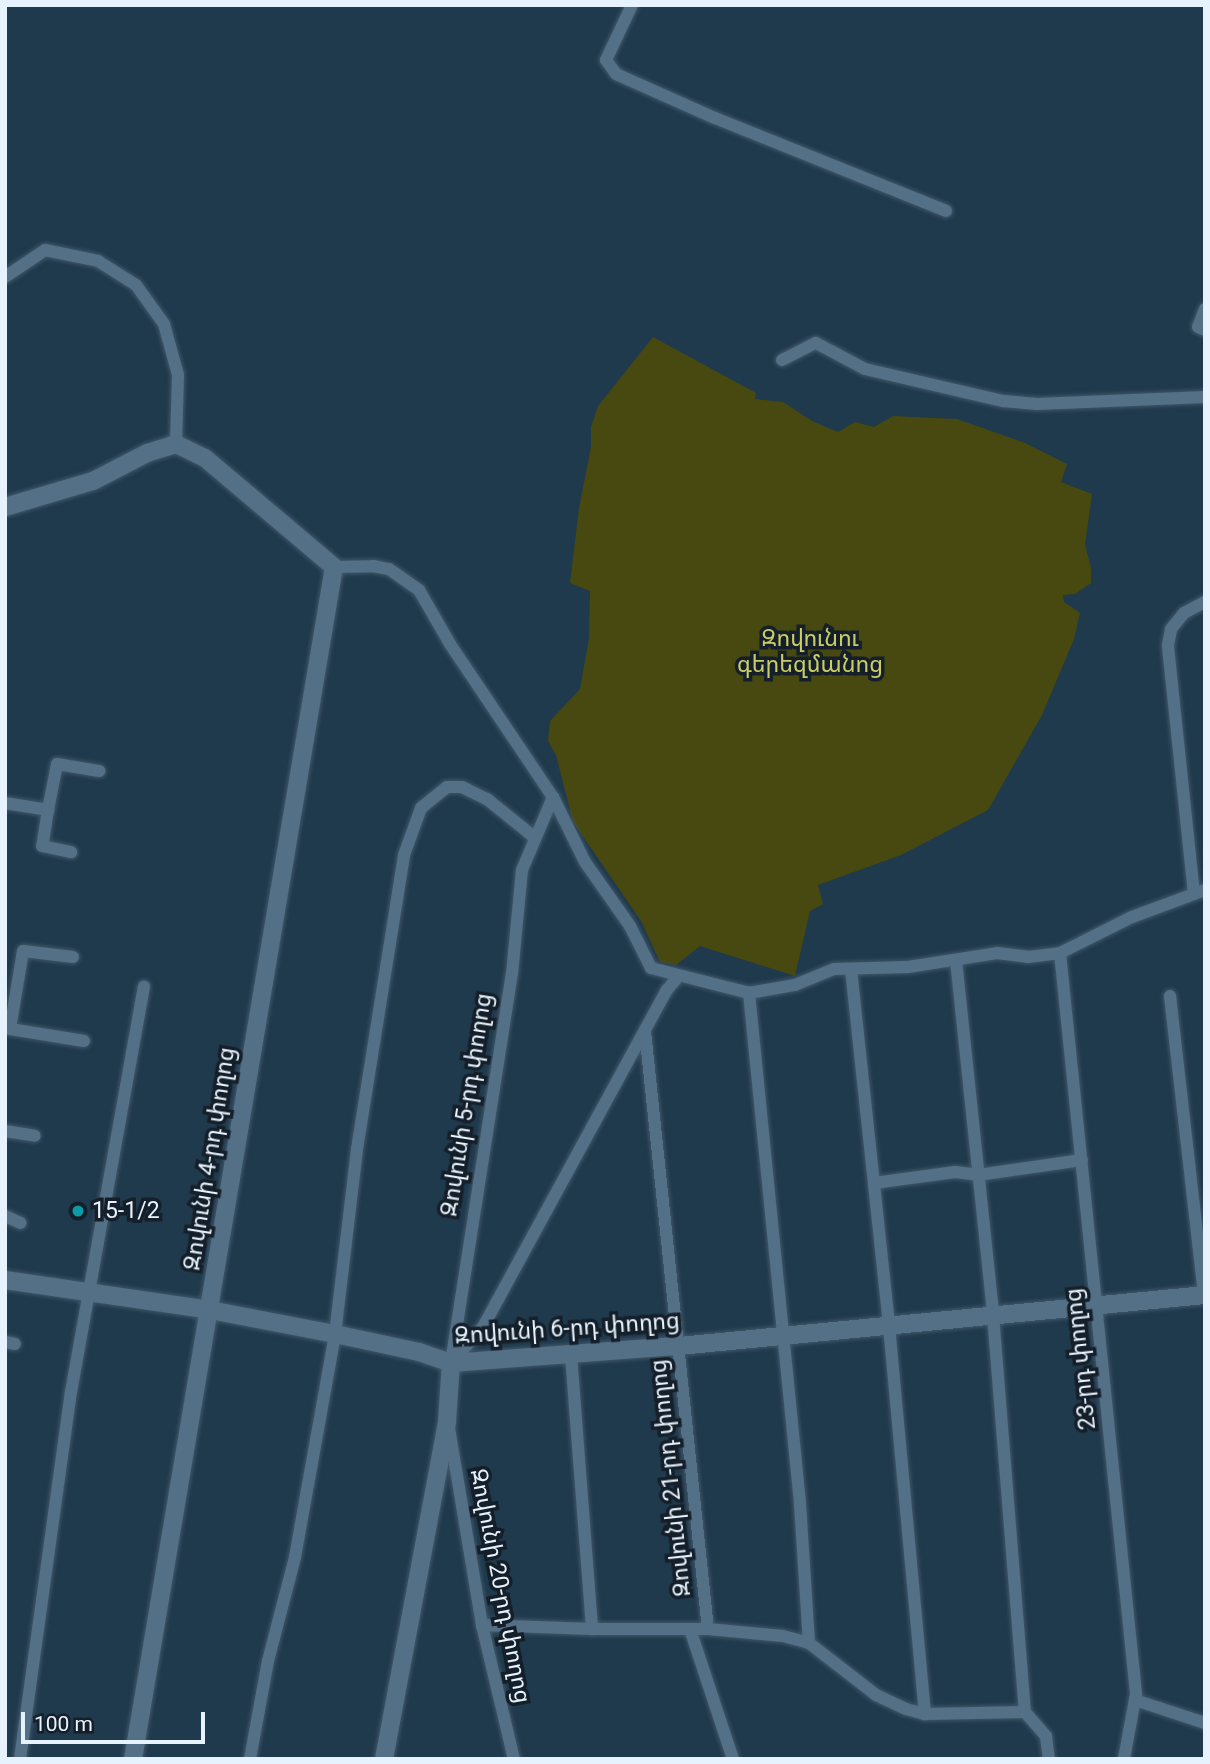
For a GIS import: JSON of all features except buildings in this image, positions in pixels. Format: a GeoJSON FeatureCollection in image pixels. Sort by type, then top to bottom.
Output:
{"type":"FeatureCollection","features":[{"type":"Feature","properties":{"kind":"street"},"geometry":{"type":"LineString","coordinates":[[632,5],[606,60],[616,74],[715,118],[946,211]]}},
{"type":"Feature","properties":{"kind":"street"},"geometry":{"type":"LineString","coordinates":[[5,277],[45,250],[98,261],[136,285],[164,324],[178,375],[176,444]]}},
{"type":"Feature","properties":{"kind":"street"},"geometry":{"type":"LineString","coordinates":[[1205,310],[1198,327],[1205,330]]}},
{"type":"Feature","properties":{"kind":"street"},"geometry":{"type":"LineString","coordinates":[[782,360],[816,343],[865,369],[1003,401],[1037,404],[1205,397]]}},
{"type":"Feature","properties":{"kind":"street"},"geometry":{"type":"LineString","coordinates":[[5,507],[93,481],[147,453],[176,444],[205,458],[334,567],[373,566],[390,569],[419,590],[450,644],[553,797],[585,862],[630,926],[651,968],[749,993],[795,985],[834,969],[908,967],[997,953],[1028,957],[1060,953],[1132,917],[1199,892],[1168,645],[1171,629],[1184,613],[1205,603]]}},
{"type":"Feature","properties":{"kind":"street","name":"Զովունի 4-րդ փողոց"},"geometry":{"type":"LineString","coordinates":[[133,1759],[334,567]]}},
{"type":"Feature","properties":{"kind":"street"},"geometry":{"type":"LineString","coordinates":[[71,852],[42,846],[57,764],[99,771]]}},
{"type":"Feature","properties":{"kind":"street"},"geometry":{"type":"LineString","coordinates":[[250,1759],[268,1661],[295,1558],[335,1334],[357,1149],[404,855],[417,817],[435,795],[447,787],[462,787],[486,799],[534,837]]}},
{"type":"Feature","properties":{"kind":"street","name":"Զովունի 5-րդ փողոց"},"geometry":{"type":"LineString","coordinates":[[384,1759],[447,1421],[451,1363],[512,973],[522,870],[553,797]]}},
{"type":"Feature","properties":{"kind":"street"},"geometry":{"type":"LineString","coordinates":[[5,803],[48,810]]}},
{"type":"Feature","properties":{"kind":"street"},"geometry":{"type":"LineString","coordinates":[[73,957],[23,951],[10,989],[10,1029],[84,1041]]}},
{"type":"Feature","properties":{"kind":"street","name":"23-րդ փողոց"},"geometry":{"type":"LineString","coordinates":[[1060,953],[1135,1700],[1124,1759]]}},
{"type":"Feature","properties":{"kind":"street"},"geometry":{"type":"LineString","coordinates":[[956,960],[993,1315],[1025,1712],[1045,1736],[1049,1759]]}},
{"type":"Feature","properties":{"kind":"street"},"geometry":{"type":"LineString","coordinates":[[851,969],[889,1326],[925,1714]]}},
{"type":"Feature","properties":{"kind":"street"},"geometry":{"type":"LineString","coordinates":[[451,1363],[483,1327],[667,990],[678,977]]}},
{"type":"Feature","properties":{"kind":"street"},"geometry":{"type":"LineString","coordinates":[[20,1759],[71,1392],[144,987]]}},
{"type":"Feature","properties":{"kind":"street"},"geometry":{"type":"LineString","coordinates":[[749,993],[784,1336],[809,1643]]}},
{"type":"Feature","properties":{"kind":"street"},"geometry":{"type":"LineString","coordinates":[[1170,996],[1204,1295]]}},
{"type":"Feature","properties":{"kind":"street","name":"Զովունի 21-րդ փողոց"},"geometry":{"type":"LineString","coordinates":[[645,1031],[708,1629]]}},
{"type":"Feature","properties":{"kind":"street"},"geometry":{"type":"LineString","coordinates":[[5,1131],[35,1136]]}},
{"type":"Feature","properties":{"kind":"street"},"geometry":{"type":"LineString","coordinates":[[874,1183],[955,1172],[978,1175],[1082,1160]]}},
{"type":"Feature","properties":{"kind":"street"},"geometry":{"type":"LineString","coordinates":[[5,1216],[21,1223]]}},
{"type":"Feature","properties":{"kind":"street","name":"Զովունի 6-րդ փողոց"},"geometry":{"type":"LineString","coordinates":[[5,1280],[210,1310],[419,1352],[451,1363],[679,1346],[1204,1295]]}},
{"type":"Feature","properties":{"kind":"street"},"geometry":{"type":"LineString","coordinates":[[571,1355],[593,1629]]}},
{"type":"Feature","properties":{"kind":"street","name":"Զովունի 20-րդ փողոց"},"geometry":{"type":"LineString","coordinates":[[447,1421],[482,1625],[514,1759]]}},
{"type":"Feature","properties":{"kind":"street"},"geometry":{"type":"LineString","coordinates":[[482,1625],[708,1629],[783,1636],[809,1643],[876,1695],[925,1714],[1025,1712]]}},
{"type":"Feature","properties":{"kind":"street"},"geometry":{"type":"LineString","coordinates":[[690,1629],[733,1759]]}},
{"type":"Feature","properties":{"kind":"street"},"geometry":{"type":"LineString","coordinates":[[1135,1700],[1205,1723]]}},
{"type":"Feature","properties":{"kind":"green space","name":"Զովունու գերեզմանոց"},"geometry":{"type":"Polygon","coordinates":[[[653,337],[756,393],[755,399],[783,402],[812,421],[838,432],[855,422],[874,427],[893,416],[957,419],[1025,443],[1067,464],[1061,482],[1092,494],[1085,545],[1091,568],[1091,583],[1075,594],[1063,595],[1064,602],[1080,613],[1074,639],[1042,715],[988,810],[901,855],[818,885],[823,904],[810,911],[795,976],[700,946],[676,965],[660,962],[641,921],[573,822],[556,755],[548,741],[550,721],[580,689],[589,638],[590,591],[570,583],[579,508],[591,447],[591,427],[598,406],[653,337]]]}},
{"type":"Feature","properties":{"kind":"place","name":"15-1/2"},"geometry":{"type":"Point","coordinates":[78,1211]}}]}
